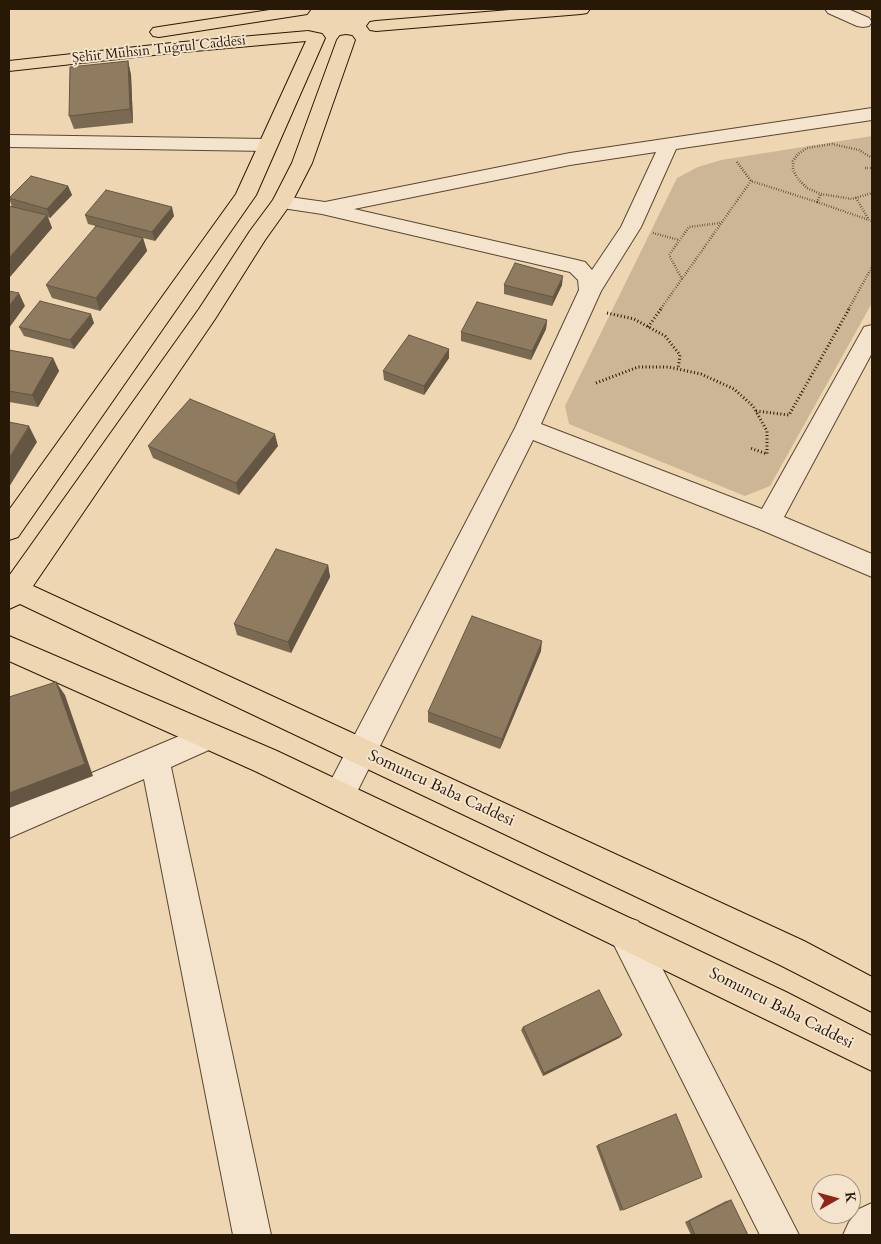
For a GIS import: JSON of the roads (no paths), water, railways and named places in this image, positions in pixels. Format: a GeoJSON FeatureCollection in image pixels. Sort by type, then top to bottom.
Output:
{"type":"FeatureCollection","features":[{"type":"Feature","properties":{"kind":"main road"},"geometry":{"type":"LineString","coordinates":[[9,530],[246,195],[312,37],[297,24],[296,18],[301,9]]}},
{"type":"Feature","properties":{"kind":"main road","name":"Şehit Muhsin Tuğrul Caddesi"},"geometry":{"type":"LineString","coordinates":[[144,34],[301,9]]}},
{"type":"Feature","properties":{"kind":"main road"},"geometry":{"type":"LineString","coordinates":[[11,591],[207,314],[257,236],[282,202],[302,163],[346,40],[366,35],[376,17],[581,9]]}},
{"type":"Feature","properties":{"kind":"main road","name":"Şehit Muhsin Tuğrul Caddesi"},"geometry":{"type":"LineString","coordinates":[[9,66],[172,48],[312,37],[331,41],[346,40]]}},
{"type":"Feature","properties":{"kind":"main road","name":"Şehit Muhsin Tuğrul Caddesi"},"geometry":{"type":"LineString","coordinates":[[9,50],[105,39]]}},
{"type":"Feature","properties":{"kind":"main road","name":"Somuncu Baba Caddesi"},"geometry":{"type":"LineString","coordinates":[[11,591],[362,752],[792,953],[872,994]]}},
{"type":"Feature","properties":{"kind":"main road","name":"Somuncu Baba Caddesi"},"geometry":{"type":"LineString","coordinates":[[9,648],[210,736],[339,796],[774,1004],[872,1054]]}},
{"type":"Feature","properties":{"kind":"street"},"geometry":{"type":"LineString","coordinates":[[834,9],[866,22]]}},
{"type":"Feature","properties":{"kind":"street"},"geometry":{"type":"LineString","coordinates":[[322,208],[570,159],[872,114]]}},
{"type":"Feature","properties":{"kind":"street"},"geometry":{"type":"LineString","coordinates":[[10,144],[267,145]]}},
{"type":"Feature","properties":{"kind":"street"},"geometry":{"type":"LineString","coordinates":[[339,796],[527,428],[586,298],[631,227],[669,144]]}},
{"type":"Feature","properties":{"kind":"street"},"geometry":{"type":"LineString","coordinates":[[282,202],[322,208],[577,267],[588,278],[586,298]]}},
{"type":"Feature","properties":{"kind":"street"},"geometry":{"type":"LineString","coordinates":[[768,522],[872,333]]}},
{"type":"Feature","properties":{"kind":"street"},"geometry":{"type":"LineString","coordinates":[[527,428],[768,522],[872,566]]}},
{"type":"Feature","properties":{"kind":"street"},"geometry":{"type":"LineString","coordinates":[[9,823],[210,736]]}},
{"type":"Feature","properties":{"kind":"street"},"geometry":{"type":"LineString","coordinates":[[155,760],[252,1235]]}},
{"type":"Feature","properties":{"kind":"street"},"geometry":{"type":"LineString","coordinates":[[626,933],[780,1235]]}},
{"type":"Feature","properties":{"kind":"street"},"geometry":{"type":"LineString","coordinates":[[862,1235],[872,1222]]}}]}
